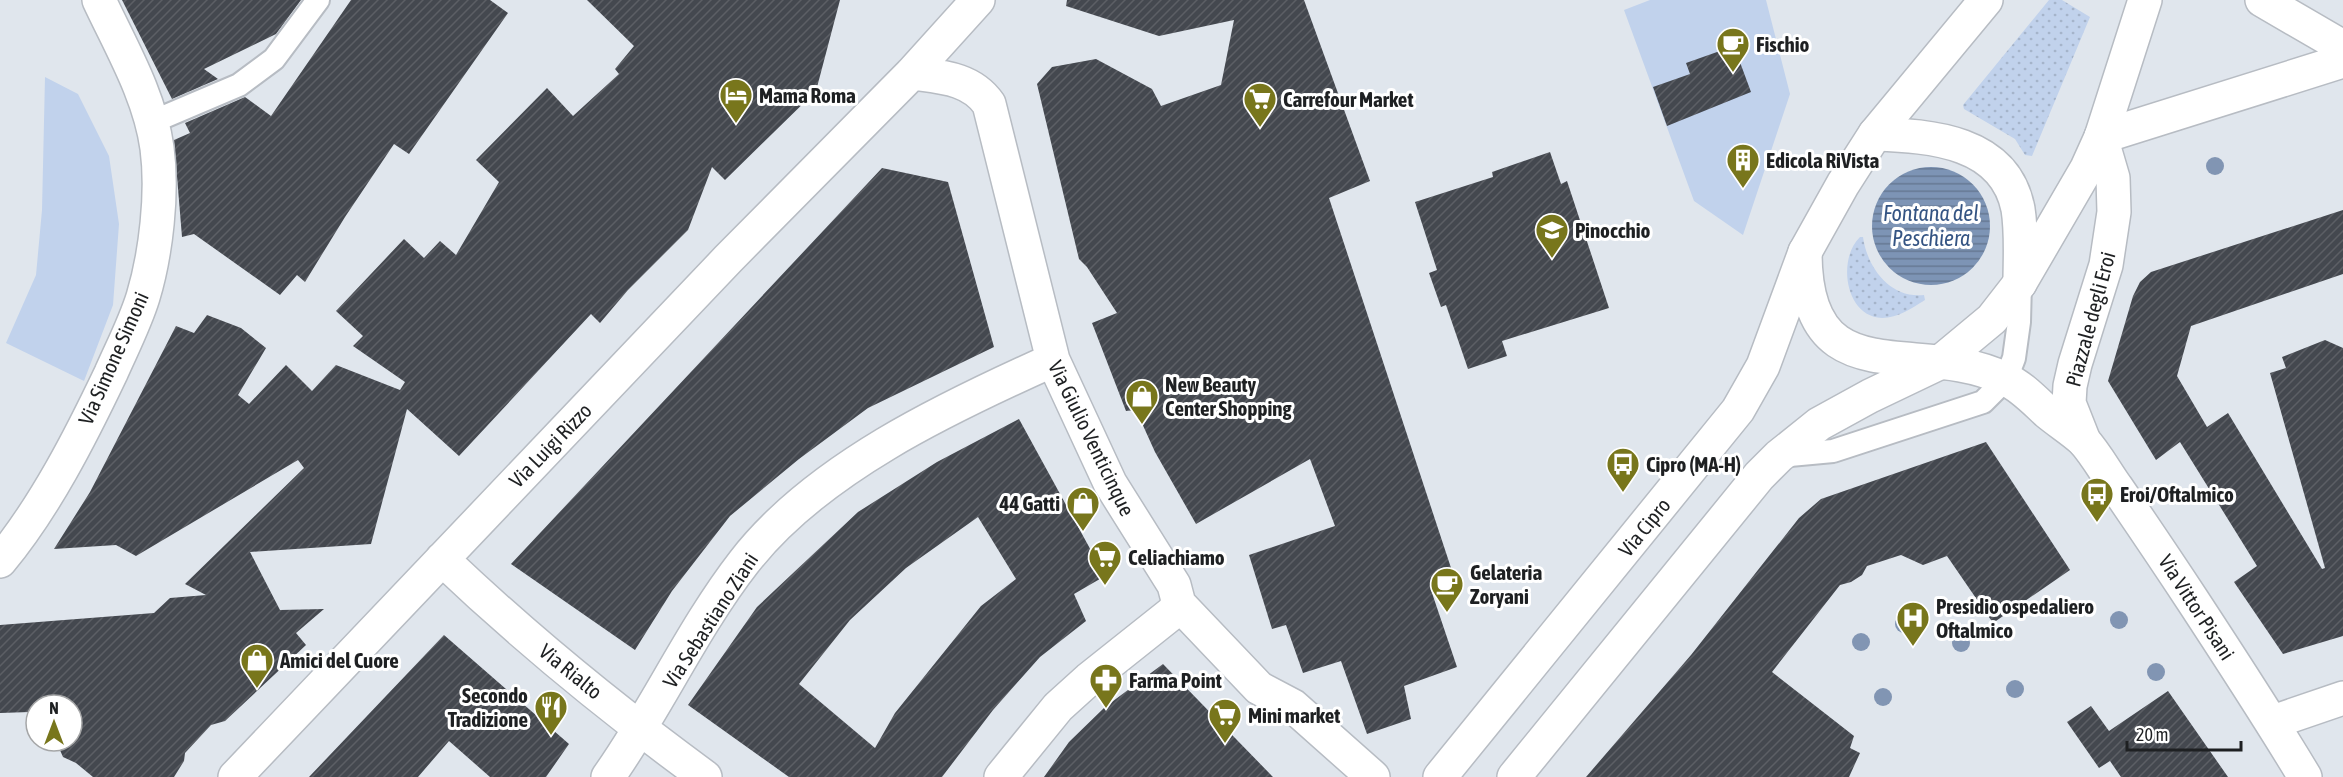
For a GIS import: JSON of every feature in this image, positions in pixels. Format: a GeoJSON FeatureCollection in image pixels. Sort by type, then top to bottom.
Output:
{"type":"FeatureCollection","features":[{"type":"Feature","properties":{"kind":"street","name":"Via Simone Simoni"},"geometry":{"type":"LineString","coordinates":[[0,561],[33,515],[63,465],[105,384],[143,297],[153,246],[158,199],[157,148],[152,122],[144,97],[99,0]]}},
{"type":"Feature","properties":{"kind":"street"},"geometry":{"type":"LineString","coordinates":[[1514,777],[1759,476],[1779,456],[1819,424],[1842,410],[1940,363],[1992,319],[2020,283],[2073,195],[2101,136],[2145,0]]}},
{"type":"Feature","properties":{"kind":"street"},"geometry":{"type":"LineString","coordinates":[[2262,0],[2343,47]]}},
{"type":"Feature","properties":{"kind":"street","name":"Via Luigi Rizzo"},"geometry":{"type":"LineString","coordinates":[[235,777],[719,267],[912,73],[974,1]]}},
{"type":"Feature","properties":{"kind":"street"},"geometry":{"type":"LineString","coordinates":[[1805,252],[1843,184],[1875,134],[1982,2]]}},
{"type":"Feature","properties":{"kind":"street"},"geometry":{"type":"LineString","coordinates":[[2101,136],[2343,61]]}},
{"type":"Feature","properties":{"kind":"street","name":"Via Giulio Venticinque"},"geometry":{"type":"LineString","coordinates":[[912,73],[951,79],[973,87],[984,97],[991,113],[1053,360],[1110,483],[1174,585],[1179,604],[1259,688],[1293,706],[1373,777]]}},
{"type":"Feature","properties":{"kind":"street"},"geometry":{"type":"LineString","coordinates":[[1875,134],[1915,135],[1955,143],[1971,150],[1992,165],[2008,184],[2018,209],[2020,283]]}},
{"type":"Feature","properties":{"kind":"street","name":"Piazzale degli Eroi"},"geometry":{"type":"LineString","coordinates":[[2084,441],[2070,403],[2070,386],[2106,264],[2114,212],[2113,178],[2101,136]]}},
{"type":"Feature","properties":{"kind":"street","name":"Piazzale degli Eroi"},"geometry":{"type":"LineString","coordinates":[[1805,252],[1805,277],[1816,317],[1826,331],[1841,343],[1862,353],[1975,368],[2006,379],[2084,441]]}},
{"type":"Feature","properties":{"kind":"street","name":"Via Cipro"},"geometry":{"type":"LineString","coordinates":[[1440,777],[1738,410],[1763,366],[1805,252]]}},
{"type":"Feature","properties":{"kind":"street","name":"Via Sebastiano Ziani"},"geometry":{"type":"LineString","coordinates":[[608,777],[641,729],[709,614],[744,561],[776,527],[806,500],[898,437],[1053,360]]}},
{"type":"Feature","properties":{"kind":"street","name":"Via Vittor Pisani"},"geometry":{"type":"LineString","coordinates":[[2084,441],[2161,552],[2272,722],[2305,777]]}},
{"type":"Feature","properties":{"kind":"street","name":"Via Rialto"},"geometry":{"type":"LineString","coordinates":[[442,559],[483,599],[641,729],[705,777]]}},
{"type":"Feature","properties":{"kind":"street"},"geometry":{"type":"LineString","coordinates":[[1001,777],[1058,707],[1089,679],[1172,613],[1179,604]]}},
{"type":"Feature","properties":{"kind":"street"},"geometry":{"type":"LineString","coordinates":[[2272,722],[2343,698]]}},
{"type":"Feature","properties":{"kind":"lane"},"geometry":{"type":"LineString","coordinates":[[152,122],[239,85],[274,59],[318,0]]}},
{"type":"Feature","properties":{"kind":"lane"},"geometry":{"type":"LineString","coordinates":[[1779,456],[1833,451],[1983,402],[2006,379],[2014,358],[2020,283]]}},
{"type":"Feature","properties":{"kind":"shaded area"},"geometry":{"type":"Polygon","coordinates":[[[1650,0],[1766,0],[1790,94],[1743,235],[1694,201],[1624,10],[1650,0]]]}},
{"type":"Feature","properties":{"kind":"shaded area"},"geometry":{"type":"Polygon","coordinates":[[[2049,0],[2062,0],[2090,17],[2032,156],[2025,155],[2015,139],[1964,109],[1963,105],[2049,0]]]}},
{"type":"Feature","properties":{"kind":"shaded area"},"geometry":{"type":"Polygon","coordinates":[[[45,77],[78,94],[109,156],[119,224],[113,305],[84,381],[6,343],[36,275],[42,210],[45,77]]]}},
{"type":"Feature","properties":{"kind":"shaded area"},"geometry":{"type":"Polygon","coordinates":[[[1860,237],[1863,237],[1869,259],[1882,279],[1901,292],[1924,295],[1925,300],[1905,312],[1888,318],[1869,315],[1860,308],[1853,298],[1847,272],[1853,247],[1860,237]]]}},
{"type":"Feature","properties":{"kind":"water","name":"Fontana del Peschiera"},"geometry":{"type":"Polygon","coordinates":[[[1931,167],[1953,172],[1973,184],[1985,204],[1990,226],[1985,248],[1973,268],[1953,280],[1931,285],[1909,280],[1889,268],[1877,248],[1872,226],[1877,204],[1889,184],[1909,172],[1931,167]]]}},
{"type":"Feature","properties":{"kind":"building"},"geometry":{"type":"Polygon","coordinates":[[[122,0],[301,0],[276,34],[204,69],[218,79],[172,99],[122,0]]]}},
{"type":"Feature","properties":{"kind":"building"},"geometry":{"type":"Polygon","coordinates":[[[351,0],[490,0],[508,13],[409,154],[394,144],[305,282],[297,275],[280,295],[194,234],[182,237],[174,140],[190,133],[185,123],[245,97],[271,116],[351,0]]]}},
{"type":"Feature","properties":{"kind":"building"},"geometry":{"type":"Polygon","coordinates":[[[587,0],[840,0],[816,91],[725,180],[712,167],[688,230],[628,290],[600,323],[591,314],[459,456],[407,409],[371,544],[250,552],[280,610],[324,609],[296,633],[306,645],[225,721],[211,725],[185,753],[184,761],[174,777],[93,777],[76,763],[63,757],[61,753],[84,753],[84,693],[24,693],[24,712],[0,713],[0,625],[154,613],[170,598],[206,595],[185,584],[304,468],[298,460],[136,556],[116,545],[54,549],[90,492],[176,326],[194,333],[207,315],[241,328],[266,348],[238,395],[249,404],[286,365],[312,391],[336,365],[400,390],[405,382],[353,346],[363,336],[336,311],[404,239],[424,258],[440,241],[456,255],[499,182],[476,160],[547,88],[573,116],[619,74],[615,69],[634,46],[587,0]]]}},
{"type":"Feature","properties":{"kind":"building"},"geometry":{"type":"Polygon","coordinates":[[[1067,0],[1304,0],[1370,181],[1329,198],[1456,583],[1432,593],[1457,667],[1404,686],[1411,719],[1367,734],[1341,661],[1303,673],[1286,625],[1272,629],[1249,555],[1335,526],[1310,459],[1196,524],[1155,452],[1136,410],[1126,411],[1092,323],[1117,313],[1087,267],[1079,259],[1037,84],[1052,67],[1096,59],[1152,89],[1161,106],[1221,85],[1234,20],[1159,36],[1066,6],[1067,0]]]}},
{"type":"Feature","properties":{"kind":"building"},"geometry":{"type":"Polygon","coordinates":[[[1734,46],[1751,92],[1667,126],[1653,87],[1690,74],[1686,63],[1734,46]]]}},
{"type":"Feature","properties":{"kind":"building","name":"Pinocchio"},"geometry":{"type":"Polygon","coordinates":[[[1550,152],[1561,184],[1567,181],[1609,308],[1502,341],[1507,356],[1468,369],[1446,305],[1441,307],[1429,273],[1437,270],[1415,202],[1493,177],[1492,172],[1550,152]]]}},
{"type":"Feature","properties":{"kind":"building"},"geometry":{"type":"Polygon","coordinates":[[[882,168],[948,182],[994,347],[868,408],[799,459],[730,516],[672,591],[635,650],[511,564],[882,168]]]}},
{"type":"Feature","properties":{"kind":"building"},"geometry":{"type":"Polygon","coordinates":[[[2343,210],[2343,274],[2191,326],[2177,376],[2207,427],[2228,413],[2322,569],[2325,568],[2270,373],[2286,368],[2282,357],[2325,340],[2343,348],[2343,636],[2283,654],[2234,582],[2257,566],[2180,442],[2156,460],[2108,381],[2133,296],[2140,282],[2151,272],[2343,210]]]}},
{"type":"Feature","properties":{"kind":"building"},"geometry":{"type":"Polygon","coordinates":[[[1019,419],[1105,576],[1074,594],[1086,621],[1040,657],[993,710],[942,777],[789,777],[688,705],[757,607],[858,512],[937,462],[1019,419]],[[978,517],[906,568],[850,620],[799,684],[875,748],[895,713],[981,606],[1016,579],[978,517]]]}},
{"type":"Feature","properties":{"kind":"building"},"geometry":{"type":"Polygon","coordinates":[[[1986,442],[2070,570],[1993,623],[1947,556],[1923,565],[1901,555],[1867,566],[1862,575],[1851,582],[1840,585],[1772,672],[1854,736],[1850,748],[1860,753],[1849,777],[1586,777],[1691,655],[1799,518],[1821,499],[1986,442]]]}},
{"type":"Feature","properties":{"kind":"building"},"geometry":{"type":"Polygon","coordinates":[[[444,635],[569,744],[546,777],[490,777],[449,741],[418,777],[309,777],[444,635]]]}},
{"type":"Feature","properties":{"kind":"building"},"geometry":{"type":"Polygon","coordinates":[[[1163,664],[1273,777],[1044,777],[1069,742],[1105,707],[1163,664]]]}},
{"type":"Feature","properties":{"kind":"building"},"geometry":{"type":"Polygon","coordinates":[[[2168,691],[2228,777],[2121,777],[2110,761],[2099,768],[2067,722],[2091,706],[2109,731],[2168,691]]]}},
{"type":"Feature","properties":{"kind":"place","name":"Fischio"},"geometry":{"type":"Point","coordinates":[1733,73]}},
{"type":"Feature","properties":{"kind":"place","name":"Mama Roma"},"geometry":{"type":"Point","coordinates":[736,124]}},
{"type":"Feature","properties":{"kind":"place","name":"Carrefour Market"},"geometry":{"type":"Point","coordinates":[1260,128]}},
{"type":"Feature","properties":{"kind":"place","name":"Edicola RiVista"},"geometry":{"type":"Point","coordinates":[1743,189]}},
{"type":"Feature","properties":{"kind":"place","name":"Pinocchio"},"geometry":{"type":"Point","coordinates":[1552,259]}},
{"type":"Feature","properties":{"kind":"place","name":"New Beauty Center Shopping"},"geometry":{"type":"Point","coordinates":[1142,425]}},
{"type":"Feature","properties":{"kind":"place","name":"Cipro (MA-H)"},"geometry":{"type":"Point","coordinates":[1623,493]}},
{"type":"Feature","properties":{"kind":"place","name":"Eroi/Oftalmico"},"geometry":{"type":"Point","coordinates":[2097,523]}},
{"type":"Feature","properties":{"kind":"place","name":"44 Gatti"},"geometry":{"type":"Point","coordinates":[1083,532]}},
{"type":"Feature","properties":{"kind":"place","name":"Celiachiamo"},"geometry":{"type":"Point","coordinates":[1105,586]}},
{"type":"Feature","properties":{"kind":"place","name":"Gelateria Zoryani"},"geometry":{"type":"Point","coordinates":[1447,613]}},
{"type":"Feature","properties":{"kind":"place","name":"Presidio ospedaliero Oftalmico"},"geometry":{"type":"Point","coordinates":[1913,647]}},
{"type":"Feature","properties":{"kind":"place","name":"Amici del Cuore"},"geometry":{"type":"Point","coordinates":[257,689]}},
{"type":"Feature","properties":{"kind":"place","name":"Farma Point"},"geometry":{"type":"Point","coordinates":[1106,709]}},
{"type":"Feature","properties":{"kind":"place","name":"Secondo Tradizione"},"geometry":{"type":"Point","coordinates":[551,736]}},
{"type":"Feature","properties":{"kind":"place","name":"Mini market"},"geometry":{"type":"Point","coordinates":[1225,744]}}]}
